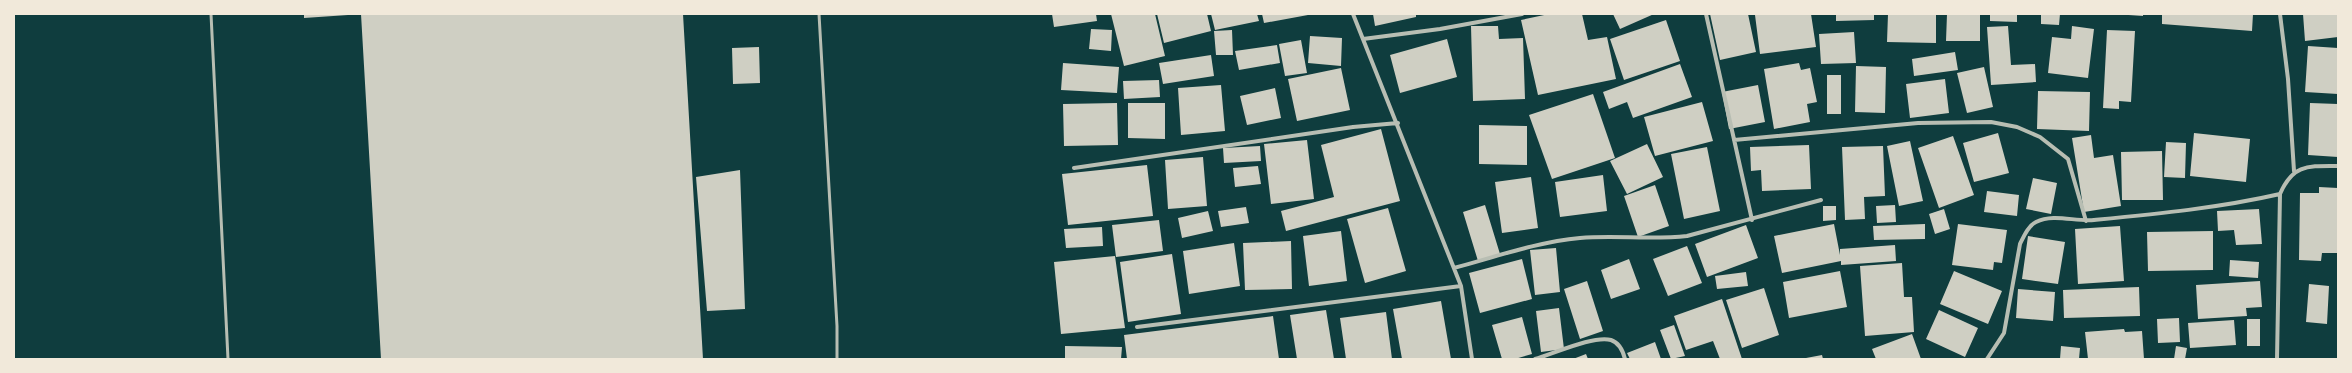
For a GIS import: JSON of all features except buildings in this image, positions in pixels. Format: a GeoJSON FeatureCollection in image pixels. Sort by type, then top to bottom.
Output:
{"type":"FeatureCollection","features":[{"type":"Feature","properties":{"kind":"street"},"geometry":{"type":"LineString","coordinates":[[1353,14],[1398,123],[1461,286],[1472,359]]}},
{"type":"Feature","properties":{"kind":"street"},"geometry":{"type":"LineString","coordinates":[[1363,39],[1454,27],[1522,14]]}},
{"type":"Feature","properties":{"kind":"street"},"geometry":{"type":"LineString","coordinates":[[1706,14],[1752,220]]}},
{"type":"Feature","properties":{"kind":"street"},"geometry":{"type":"LineString","coordinates":[[2280,14],[2288,79],[2294,171]]}},
{"type":"Feature","properties":{"kind":"street"},"geometry":{"type":"LineString","coordinates":[[1734,140],[1918,123],[1991,122],[2017,127],[2040,137],[2068,159],[2078,186],[2086,220]]}},
{"type":"Feature","properties":{"kind":"street"},"geometry":{"type":"LineString","coordinates":[[1074,168],[1353,126],[1398,123]]}},
{"type":"Feature","properties":{"kind":"street"},"geometry":{"type":"LineString","coordinates":[[2277,359],[2280,194],[2286,181],[2294,171],[2311,166],[2338,166]]}},
{"type":"Feature","properties":{"kind":"street"},"geometry":{"type":"LineString","coordinates":[[1987,359],[2004,333],[2020,244],[2027,231],[2036,222],[2056,217],[2086,220],[2154,215],[2248,202],[2280,194]]}},
{"type":"Feature","properties":{"kind":"street"},"geometry":{"type":"LineString","coordinates":[[1454,268],[1554,241],[1604,237],[1664,238],[1687,236],[1752,220],[1821,200]]}},
{"type":"Feature","properties":{"kind":"street"},"geometry":{"type":"LineString","coordinates":[[1138,327],[1461,286]]}},
{"type":"Feature","properties":{"kind":"street"},"geometry":{"type":"LineString","coordinates":[[1535,359],[1598,340],[1612,340],[1622,348],[1625,359]]}},
{"type":"Feature","properties":{"kind":"lane"},"geometry":{"type":"LineString","coordinates":[[211,14],[228,359]]}},
{"type":"Feature","properties":{"kind":"lane"},"geometry":{"type":"LineString","coordinates":[[819,14],[837,359]]}}]}
